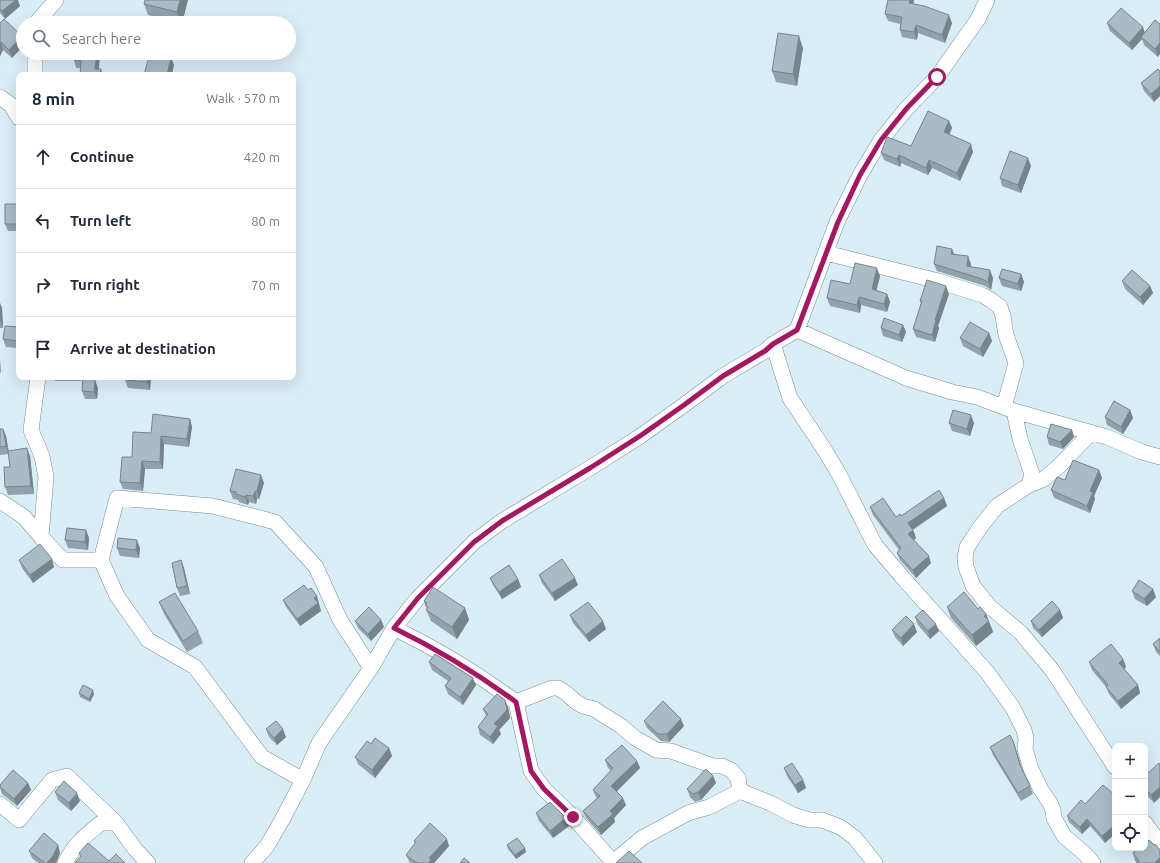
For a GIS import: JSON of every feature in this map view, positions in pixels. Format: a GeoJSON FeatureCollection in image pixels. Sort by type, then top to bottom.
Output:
{"type":"FeatureCollection","features":[{"type":"Feature","properties":{"kind":"street"},"geometry":{"type":"LineString","coordinates":[[42,16],[56,0]]}},
{"type":"Feature","properties":{"kind":"street"},"geometry":{"type":"LineString","coordinates":[[252,863],[267,846],[282,820],[303,780],[319,743],[372,668],[394,628],[418,598],[474,542],[502,521],[640,436],[723,376],[797,330],[841,215],[860,175],[881,140],[907,108],[937,77],[978,18],[988,0]]}},
{"type":"Feature","properties":{"kind":"street"},"geometry":{"type":"LineString","coordinates":[[34,72],[35,60]]}},
{"type":"Feature","properties":{"kind":"street"},"geometry":{"type":"LineString","coordinates":[[0,97],[11,105],[16,113]]}},
{"type":"Feature","properties":{"kind":"street"},"geometry":{"type":"LineString","coordinates":[[826,253],[938,281],[982,295],[991,300],[1000,308],[1006,335],[1016,363],[1009,409],[1032,474],[1029,485]]}},
{"type":"Feature","properties":{"kind":"street"},"geometry":{"type":"LineString","coordinates":[[797,330],[906,378],[952,392],[977,397],[1009,409],[1107,437],[1142,452],[1160,457]]}},
{"type":"Feature","properties":{"kind":"street"},"geometry":{"type":"LineString","coordinates":[[773,344],[790,398],[840,476],[875,545],[987,672],[1013,708],[1024,730],[1026,738],[1025,749],[1031,769],[1054,810],[1054,818],[1064,836],[1086,854],[1093,863]]}},
{"type":"Feature","properties":{"kind":"street"},"geometry":{"type":"LineString","coordinates":[[38,380],[31,430],[42,456],[46,477],[41,537]]}},
{"type":"Feature","properties":{"kind":"street"},"geometry":{"type":"LineString","coordinates":[[1091,433],[1059,466],[1044,479],[1029,485],[997,506],[967,547],[965,558],[966,567],[973,586],[989,606],[1021,633],[1052,670],[1112,762]]}},
{"type":"Feature","properties":{"kind":"street"},"geometry":{"type":"LineString","coordinates":[[303,780],[262,757],[195,667],[148,640],[117,596],[101,560],[117,498],[213,506],[274,522],[316,567],[340,620],[372,668]]}},
{"type":"Feature","properties":{"kind":"street"},"geometry":{"type":"LineString","coordinates":[[0,501],[24,517],[63,560],[101,560]]}},
{"type":"Feature","properties":{"kind":"street"},"geometry":{"type":"LineString","coordinates":[[394,628],[434,649],[489,683],[516,702],[531,771],[544,789],[573,817],[612,863],[642,838],[688,812],[709,807],[740,791],[770,803],[793,815],[808,820],[822,820],[840,827],[854,837],[875,863]]}},
{"type":"Feature","properties":{"kind":"street"},"geometry":{"type":"LineString","coordinates":[[516,702],[552,688],[558,688],[566,692],[576,702],[594,709],[621,726],[635,738],[656,750],[671,751],[713,766],[722,766],[732,770],[738,778],[740,791]]}},
{"type":"Feature","properties":{"kind":"street"},"geometry":{"type":"LineString","coordinates":[[0,804],[19,820],[52,780],[67,776],[116,823],[135,849],[148,863]]}},
{"type":"Feature","properties":{"kind":"street"},"geometry":{"type":"LineString","coordinates":[[65,863],[80,840],[101,823],[116,823]]}},
{"type":"Feature","properties":{"kind":"street"},"geometry":{"type":"LineString","coordinates":[[1148,827],[1160,844]]}},
{"type":"Feature","properties":{"kind":"building"},"geometry":{"type":"Polygon","coordinates":[[[0,0],[16,0],[2,11],[0,9],[0,0]]]}},
{"type":"Feature","properties":{"kind":"building"},"geometry":{"type":"Polygon","coordinates":[[[145,0],[180,0],[177,12],[144,4],[145,0]]]}},
{"type":"Feature","properties":{"kind":"building"},"geometry":{"type":"Polygon","coordinates":[[[888,0],[910,0],[909,3],[924,6],[949,15],[942,35],[916,25],[914,32],[900,30],[902,17],[885,14],[888,0]]]}},
{"type":"Feature","properties":{"kind":"building"},"geometry":{"type":"Polygon","coordinates":[[[1121,8],[1143,27],[1129,43],[1107,23],[1121,8]]]}},
{"type":"Feature","properties":{"kind":"building"},"geometry":{"type":"Polygon","coordinates":[[[4,19],[16,30],[16,42],[9,50],[1,42],[0,43],[0,23],[4,19]]]}},
{"type":"Feature","properties":{"kind":"building"},"geometry":{"type":"Polygon","coordinates":[[[1155,20],[1160,24],[1160,43],[1155,49],[1141,37],[1155,20]]]}},
{"type":"Feature","properties":{"kind":"building"},"geometry":{"type":"Polygon","coordinates":[[[778,33],[799,36],[793,74],[772,71],[778,33]]]}},
{"type":"Feature","properties":{"kind":"building"},"geometry":{"type":"Polygon","coordinates":[[[74,60],[96,60],[95,69],[101,69],[100,72],[80,72],[81,61],[74,60]]]}},
{"type":"Feature","properties":{"kind":"building"},"geometry":{"type":"Polygon","coordinates":[[[148,60],[170,60],[168,72],[145,72],[148,60]]]}},
{"type":"Feature","properties":{"kind":"building"},"geometry":{"type":"Polygon","coordinates":[[[1158,69],[1160,71],[1160,86],[1151,94],[1141,83],[1158,69]]]}},
{"type":"Feature","properties":{"kind":"building"},"geometry":{"type":"Polygon","coordinates":[[[928,111],[949,121],[944,132],[971,144],[957,173],[929,160],[926,168],[899,155],[897,159],[881,153],[887,137],[911,146],[928,111]]]}},
{"type":"Feature","properties":{"kind":"building"},"geometry":{"type":"Polygon","coordinates":[[[1010,151],[1028,158],[1018,185],[1000,178],[1010,151]]]}},
{"type":"Feature","properties":{"kind":"building"},"geometry":{"type":"Polygon","coordinates":[[[5,204],[16,204],[16,224],[5,224],[5,204]]]}},
{"type":"Feature","properties":{"kind":"building"},"geometry":{"type":"Polygon","coordinates":[[[937,246],[952,249],[951,254],[968,256],[967,266],[990,270],[988,282],[934,264],[937,246]]]}},
{"type":"Feature","properties":{"kind":"building"},"geometry":{"type":"Polygon","coordinates":[[[855,263],[877,268],[872,289],[887,294],[884,304],[859,297],[857,305],[827,298],[831,280],[850,284],[855,263]]]}},
{"type":"Feature","properties":{"kind":"building"},"geometry":{"type":"Polygon","coordinates":[[[1002,269],[1021,274],[1018,284],[999,278],[1002,269]]]}},
{"type":"Feature","properties":{"kind":"building"},"geometry":{"type":"Polygon","coordinates":[[[1132,270],[1150,286],[1140,297],[1122,281],[1132,270]]]}},
{"type":"Feature","properties":{"kind":"building"},"geometry":{"type":"Polygon","coordinates":[[[927,280],[946,286],[935,320],[932,335],[913,329],[927,280]]]}},
{"type":"Feature","properties":{"kind":"building"},"geometry":{"type":"Polygon","coordinates":[[[884,318],[903,325],[899,335],[881,328],[884,318]]]}},
{"type":"Feature","properties":{"kind":"building"},"geometry":{"type":"Polygon","coordinates":[[[970,322],[989,333],[980,349],[960,338],[970,322]]]}},
{"type":"Feature","properties":{"kind":"building"},"geometry":{"type":"Polygon","coordinates":[[[5,326],[16,327],[16,341],[3,339],[5,326]]]}},
{"type":"Feature","properties":{"kind":"building"},"geometry":{"type":"Polygon","coordinates":[[[83,380],[95,380],[94,392],[82,391],[83,380]]]}},
{"type":"Feature","properties":{"kind":"building"},"geometry":{"type":"Polygon","coordinates":[[[125,380],[147,380],[147,382],[125,380]]]}},
{"type":"Feature","properties":{"kind":"building"},"geometry":{"type":"Polygon","coordinates":[[[1114,401],[1130,410],[1121,427],[1105,417],[1114,401]]]}},
{"type":"Feature","properties":{"kind":"building"},"geometry":{"type":"Polygon","coordinates":[[[953,410],[971,415],[967,429],[949,423],[953,410]]]}},
{"type":"Feature","properties":{"kind":"building"},"geometry":{"type":"Polygon","coordinates":[[[153,414],[190,419],[187,439],[161,436],[160,462],[142,461],[140,483],[120,482],[122,457],[132,457],[133,432],[151,433],[153,414]]]}},
{"type":"Feature","properties":{"kind":"building"},"geometry":{"type":"Polygon","coordinates":[[[1051,424],[1072,430],[1060,442],[1047,437],[1051,424]]]}},
{"type":"Feature","properties":{"kind":"building"},"geometry":{"type":"Polygon","coordinates":[[[0,429],[3,429],[6,446],[0,447],[0,429]]]}},
{"type":"Feature","properties":{"kind":"building"},"geometry":{"type":"Polygon","coordinates":[[[27,448],[31,486],[5,487],[4,467],[10,467],[8,451],[27,448]]]}},
{"type":"Feature","properties":{"kind":"building"},"geometry":{"type":"Polygon","coordinates":[[[1073,460],[1099,470],[1090,491],[1093,492],[1087,506],[1051,490],[1057,477],[1065,480],[1073,460]]]}},
{"type":"Feature","properties":{"kind":"building"},"geometry":{"type":"Polygon","coordinates":[[[236,469],[261,475],[257,491],[255,491],[253,496],[246,495],[245,497],[236,494],[236,492],[230,491],[236,469]]]}},
{"type":"Feature","properties":{"kind":"building"},"geometry":{"type":"Polygon","coordinates":[[[939,490],[944,498],[908,523],[913,530],[908,534],[929,556],[913,570],[897,553],[901,548],[870,507],[883,498],[896,517],[900,514],[901,516],[939,490]]]}},
{"type":"Feature","properties":{"kind":"building"},"geometry":{"type":"Polygon","coordinates":[[[67,528],[86,530],[85,542],[65,540],[67,528]]]}},
{"type":"Feature","properties":{"kind":"building"},"geometry":{"type":"Polygon","coordinates":[[[118,538],[137,540],[136,550],[117,548],[118,538]]]}},
{"type":"Feature","properties":{"kind":"building"},"geometry":{"type":"Polygon","coordinates":[[[40,544],[52,559],[30,575],[19,560],[40,544]]]}},
{"type":"Feature","properties":{"kind":"building"},"geometry":{"type":"Polygon","coordinates":[[[562,559],[575,578],[552,593],[539,575],[562,559]]]}},
{"type":"Feature","properties":{"kind":"building"},"geometry":{"type":"Polygon","coordinates":[[[181,560],[187,586],[177,588],[172,563],[181,560]]]}},
{"type":"Feature","properties":{"kind":"building"},"geometry":{"type":"Polygon","coordinates":[[[509,565],[518,579],[499,592],[490,578],[509,565]]]}},
{"type":"Feature","properties":{"kind":"building"},"geometry":{"type":"Polygon","coordinates":[[[1139,580],[1153,589],[1144,599],[1132,591],[1139,580]]]}},
{"type":"Feature","properties":{"kind":"building"},"geometry":{"type":"Polygon","coordinates":[[[304,585],[308,590],[311,588],[317,596],[314,598],[318,603],[297,619],[283,600],[304,585]]]}},
{"type":"Feature","properties":{"kind":"building"},"geometry":{"type":"Polygon","coordinates":[[[433,587],[465,608],[452,627],[426,610],[428,607],[425,605],[427,603],[424,601],[433,587]]]}},
{"type":"Feature","properties":{"kind":"building"},"geometry":{"type":"Polygon","coordinates":[[[964,592],[978,609],[980,607],[986,614],[984,616],[989,621],[972,635],[947,607],[964,592]]]}},
{"type":"Feature","properties":{"kind":"building"},"geometry":{"type":"Polygon","coordinates":[[[175,593],[198,631],[183,641],[159,602],[175,593]]]}},
{"type":"Feature","properties":{"kind":"building"},"geometry":{"type":"Polygon","coordinates":[[[1052,601],[1060,610],[1039,630],[1031,621],[1052,601]]]}},
{"type":"Feature","properties":{"kind":"building"},"geometry":{"type":"Polygon","coordinates":[[[588,602],[603,621],[586,635],[570,615],[588,602]]]}},
{"type":"Feature","properties":{"kind":"building"},"geometry":{"type":"Polygon","coordinates":[[[369,607],[381,620],[368,634],[355,621],[369,607]]]}},
{"type":"Feature","properties":{"kind":"building"},"geometry":{"type":"Polygon","coordinates":[[[923,610],[936,624],[928,631],[915,617],[923,610]]]}},
{"type":"Feature","properties":{"kind":"building"},"geometry":{"type":"Polygon","coordinates":[[[906,616],[914,624],[901,638],[892,630],[906,616]]]}},
{"type":"Feature","properties":{"kind":"building"},"geometry":{"type":"Polygon","coordinates":[[[1160,638],[1160,652],[1153,644],[1160,638]]]}},
{"type":"Feature","properties":{"kind":"building"},"geometry":{"type":"Polygon","coordinates":[[[1111,644],[1123,659],[1119,663],[1138,685],[1118,701],[1106,687],[1108,685],[1089,662],[1111,644]]]}},
{"type":"Feature","properties":{"kind":"building"},"geometry":{"type":"Polygon","coordinates":[[[435,654],[473,678],[460,697],[445,686],[451,678],[429,662],[435,654]]]}},
{"type":"Feature","properties":{"kind":"building"},"geometry":{"type":"Polygon","coordinates":[[[83,685],[93,690],[89,699],[79,693],[83,685]]]}},
{"type":"Feature","properties":{"kind":"building"},"geometry":{"type":"Polygon","coordinates":[[[497,694],[505,700],[507,710],[494,724],[498,726],[490,737],[478,727],[488,714],[483,709],[497,694]]]}},
{"type":"Feature","properties":{"kind":"building"},"geometry":{"type":"Polygon","coordinates":[[[663,701],[681,719],[667,734],[658,734],[644,721],[663,701]]]}},
{"type":"Feature","properties":{"kind":"building"},"geometry":{"type":"Polygon","coordinates":[[[276,721],[283,729],[274,738],[266,729],[276,721]]]}},
{"type":"Feature","properties":{"kind":"building"},"geometry":{"type":"Polygon","coordinates":[[[1010,735],[1020,765],[1030,786],[1018,793],[990,747],[1010,735]]]}},
{"type":"Feature","properties":{"kind":"building"},"geometry":{"type":"Polygon","coordinates":[[[375,738],[389,748],[372,770],[355,757],[367,741],[371,744],[375,738]]]}},
{"type":"Feature","properties":{"kind":"building"},"geometry":{"type":"Polygon","coordinates":[[[622,745],[637,761],[611,786],[623,798],[610,811],[613,814],[598,827],[583,811],[600,796],[593,790],[613,768],[605,760],[622,745]]]}},
{"type":"Feature","properties":{"kind":"building"},"geometry":{"type":"Polygon","coordinates":[[[792,763],[803,780],[795,785],[784,768],[792,763]]]}},
{"type":"Feature","properties":{"kind":"building"},"geometry":{"type":"Polygon","coordinates":[[[1159,763],[1160,764],[1160,787],[1151,795],[1148,792],[1148,773],[1159,763]]]}},
{"type":"Feature","properties":{"kind":"building"},"geometry":{"type":"Polygon","coordinates":[[[706,769],[713,776],[698,792],[693,794],[687,789],[706,769]]]}},
{"type":"Feature","properties":{"kind":"building"},"geometry":{"type":"Polygon","coordinates":[[[13,770],[28,783],[14,799],[0,787],[0,785],[13,770]]]}},
{"type":"Feature","properties":{"kind":"building"},"geometry":{"type":"Polygon","coordinates":[[[64,781],[77,793],[69,803],[55,792],[64,781]]]}},
{"type":"Feature","properties":{"kind":"building"},"geometry":{"type":"Polygon","coordinates":[[[1103,785],[1112,792],[1112,828],[1102,836],[1087,819],[1080,827],[1067,816],[1081,800],[1085,804],[1103,785]]]}},
{"type":"Feature","properties":{"kind":"building"},"geometry":{"type":"Polygon","coordinates":[[[550,802],[566,818],[550,831],[536,813],[550,802]]]}},
{"type":"Feature","properties":{"kind":"building"},"geometry":{"type":"Polygon","coordinates":[[[430,823],[447,839],[429,858],[431,859],[429,863],[417,863],[406,855],[416,842],[414,841],[430,823]]]}},
{"type":"Feature","properties":{"kind":"building"},"geometry":{"type":"Polygon","coordinates":[[[44,833],[58,845],[53,856],[47,863],[29,851],[44,833]]]}},
{"type":"Feature","properties":{"kind":"building"},"geometry":{"type":"Polygon","coordinates":[[[517,838],[525,848],[515,855],[507,845],[517,838]]]}},
{"type":"Feature","properties":{"kind":"building"},"geometry":{"type":"Polygon","coordinates":[[[1148,841],[1156,845],[1160,850],[1160,858],[1154,863],[1136,863],[1139,861],[1133,853],[1135,851],[1148,851],[1148,841]]]}},
{"type":"Feature","properties":{"kind":"building"},"geometry":{"type":"Polygon","coordinates":[[[88,843],[109,861],[116,854],[125,863],[75,863],[81,856],[79,853],[88,843]]]}},
{"type":"Feature","properties":{"kind":"building"},"geometry":{"type":"Polygon","coordinates":[[[629,851],[642,863],[616,863],[629,851]]]}},
{"type":"Feature","properties":{"kind":"building"},"geometry":{"type":"Polygon","coordinates":[[[464,858],[470,863],[460,863],[464,858]]]}},
{"type":"Feature","properties":{"kind":"route"},"geometry":{"type":"LineString","coordinates":[[573,817],[544,789],[531,771],[516,702],[489,683],[434,649],[394,628],[418,598],[474,542],[502,521],[640,436],[723,376],[797,330],[838,222],[860,175],[881,140],[907,108],[937,77]]}}]}
